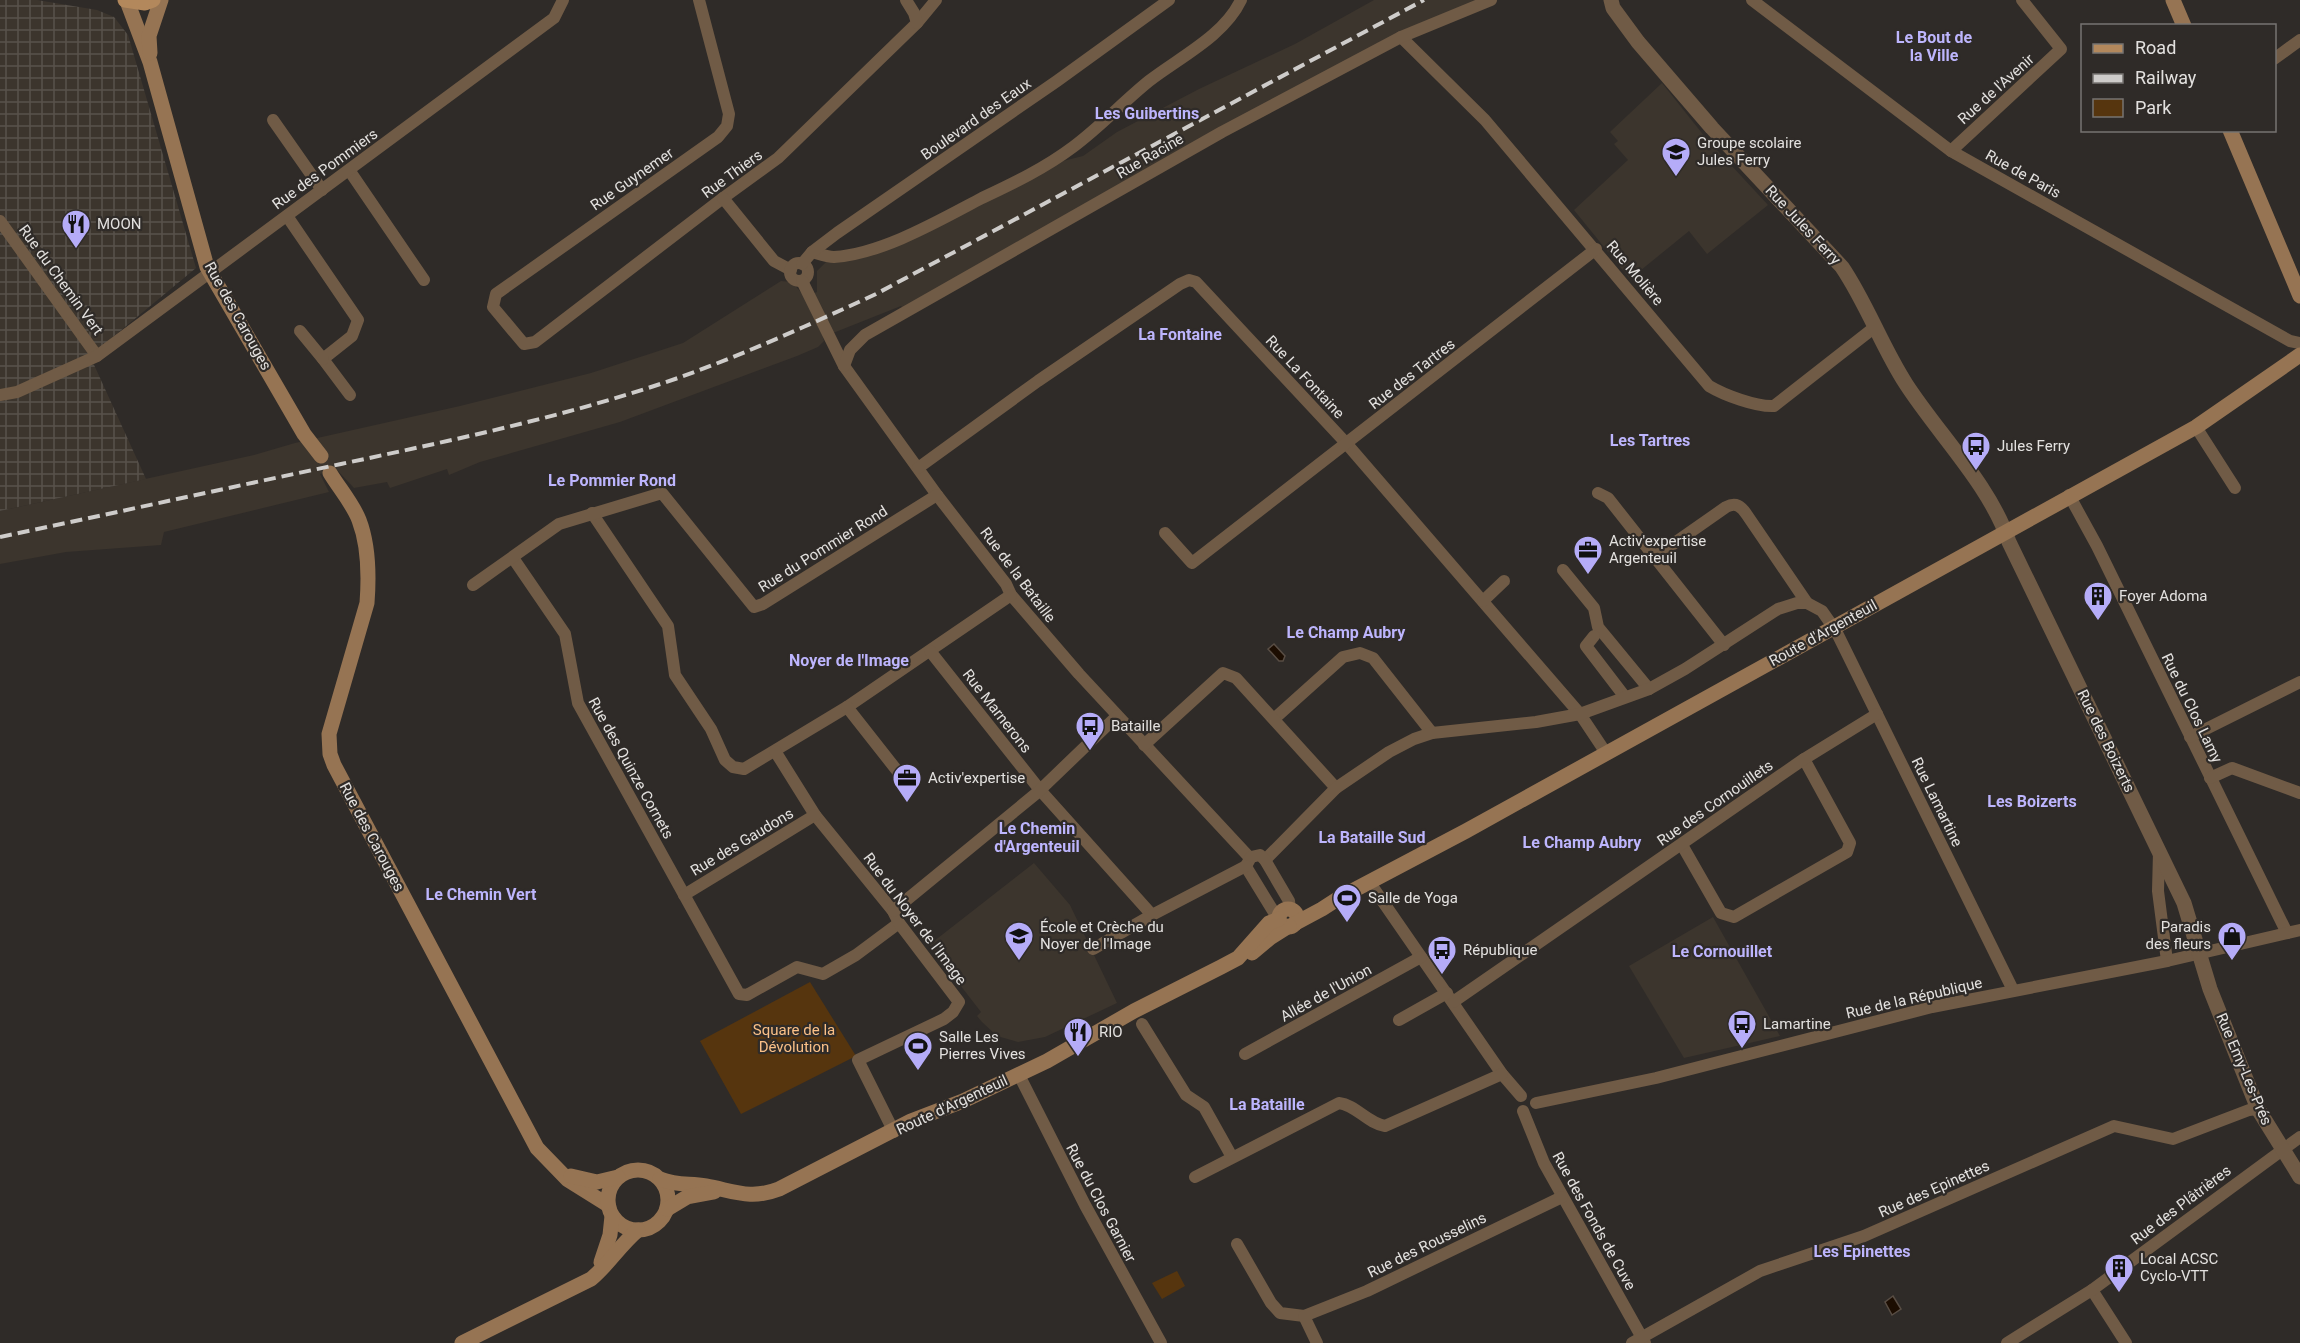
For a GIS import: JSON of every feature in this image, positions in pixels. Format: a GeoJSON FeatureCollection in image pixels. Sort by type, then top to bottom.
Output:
{"type":"FeatureCollection","features":[{"type":"Feature","properties":{"kind":"main road"},"geometry":{"type":"LineString","coordinates":[[126,0],[145,3],[153,0]]}},
{"type":"Feature","properties":{"kind":"main road","name":"Rue des Carouges"},"geometry":{"type":"LineString","coordinates":[[126,0],[150,62],[207,267],[304,434],[321,456]]}},
{"type":"Feature","properties":{"kind":"main road","name":"Rue des Carouges"},"geometry":{"type":"LineString","coordinates":[[150,62],[149,36],[161,0]]}},
{"type":"Feature","properties":{"kind":"main road"},"geometry":{"type":"LineString","coordinates":[[2173,0],[2183,24]]}},
{"type":"Feature","properties":{"kind":"main road"},"geometry":{"type":"LineString","coordinates":[[2231,132],[2300,296]]}},
{"type":"Feature","properties":{"kind":"main road","name":"Route d'Argenteuil"},"geometry":{"type":"LineString","coordinates":[[660,1179],[674,1185],[707,1186],[752,1195],[767,1194],[894,1132],[911,1121],[1019,1075],[1134,1011],[1238,958],[1269,923],[1322,909],[2196,426],[2300,355]]}},
{"type":"Feature","properties":{"kind":"main road","name":"Rue des Carouges"},"geometry":{"type":"LineString","coordinates":[[330,473],[359,520],[368,558],[365,611],[330,735],[330,754],[537,1148],[572,1183],[610,1210]]}},
{"type":"Feature","properties":{"kind":"main road"},"geometry":{"type":"LineString","coordinates":[[562,1174],[597,1182],[640,1169],[660,1179],[668,1193],[667,1209],[657,1224],[649,1228],[638,1230],[619,1224],[610,1210]]}},
{"type":"Feature","properties":{"kind":"main road"},"geometry":{"type":"LineString","coordinates":[[588,1282],[607,1248],[610,1235],[608,1195],[611,1185],[618,1177]]}},
{"type":"Feature","properties":{"kind":"main road","name":"Route d'Argenteuil"},"geometry":{"type":"LineString","coordinates":[[667,1209],[687,1197],[723,1191]]}},
{"type":"Feature","properties":{"kind":"main road"},"geometry":{"type":"LineString","coordinates":[[462,1343],[588,1282],[601,1271],[623,1242],[638,1230]]}},
{"type":"Feature","properties":{"kind":"street","name":"Rue des Pommiers"},"geometry":{"type":"LineString","coordinates":[[0,395],[17,392],[97,356],[554,18],[563,0]]}},
{"type":"Feature","properties":{"kind":"street","name":"Rue Guynemer"},"geometry":{"type":"LineString","coordinates":[[524,344],[493,307],[496,294],[718,137],[727,126],[729,114],[699,0]]}},
{"type":"Feature","properties":{"kind":"street"},"geometry":{"type":"LineString","coordinates":[[906,0],[917,23]]}},
{"type":"Feature","properties":{"kind":"street","name":"Rue Thiers"},"geometry":{"type":"LineString","coordinates":[[524,344],[535,342],[778,158],[917,23],[936,0]]}},
{"type":"Feature","properties":{"kind":"street","name":"Boulevard des Eaux"},"geometry":{"type":"LineString","coordinates":[[802,264],[812,252],[1169,0]]}},
{"type":"Feature","properties":{"kind":"street"},"geometry":{"type":"LineString","coordinates":[[812,252],[832,257],[858,253],[914,233],[1014,184],[1050,163],[1075,145],[1149,81],[1234,15],[1241,0]]}},
{"type":"Feature","properties":{"kind":"street","name":"Rue Racine"},"geometry":{"type":"LineString","coordinates":[[844,366],[850,350],[865,335],[1222,132],[1401,37],[1491,0]]}},
{"type":"Feature","properties":{"kind":"street","name":"Rue Jules Ferry"},"geometry":{"type":"LineString","coordinates":[[1611,0],[1613,8],[1638,42],[1712,128],[1836,260],[1855,288],[1899,373],[1976,482],[2006,531]]}},
{"type":"Feature","properties":{"kind":"street","name":"Rue de Paris"},"geometry":{"type":"LineString","coordinates":[[1752,0],[1951,150],[2290,341],[2300,343]]}},
{"type":"Feature","properties":{"kind":"street","name":"Rue de l'Avenir"},"geometry":{"type":"LineString","coordinates":[[1951,150],[2061,50],[2022,0]]}},
{"type":"Feature","properties":{"kind":"street","name":"Rue Molière"},"geometry":{"type":"LineString","coordinates":[[1401,37],[1485,120],[1596,249],[1709,386],[1720,392],[1761,405],[1774,406],[1875,327]]}},
{"type":"Feature","properties":{"kind":"street"},"geometry":{"type":"LineString","coordinates":[[2276,58],[2300,40]]}},
{"type":"Feature","properties":{"kind":"street"},"geometry":{"type":"LineString","coordinates":[[273,120],[322,190]]}},
{"type":"Feature","properties":{"kind":"street"},"geometry":{"type":"LineString","coordinates":[[349,170],[424,280]]}},
{"type":"Feature","properties":{"kind":"street"},"geometry":{"type":"LineString","coordinates":[[723,198],[774,261],[791,270]]}},
{"type":"Feature","properties":{"kind":"street"},"geometry":{"type":"LineString","coordinates":[[287,216],[358,320],[352,336],[323,359]]}},
{"type":"Feature","properties":{"kind":"street","name":"Rue du Chemin Vert"},"geometry":{"type":"LineString","coordinates":[[0,221],[97,356]]}},
{"type":"Feature","properties":{"kind":"street","name":"Rue des Tartres"},"geometry":{"type":"LineString","coordinates":[[1165,533],[1192,563],[1596,249]]}},
{"type":"Feature","properties":{"kind":"street"},"geometry":{"type":"LineString","coordinates":[[802,264],[807,267],[808,272],[802,281],[793,278],[791,270],[794,265],[802,264]]}},
{"type":"Feature","properties":{"kind":"street","name":"Rue La Fontaine"},"geometry":{"type":"LineString","coordinates":[[918,468],[1038,381],[1189,280],[1202,286],[1346,443],[1580,714],[1606,753]]}},
{"type":"Feature","properties":{"kind":"street","name":"Rue de la Bataille"},"geometry":{"type":"LineString","coordinates":[[802,281],[844,366],[937,495],[1006,584],[1011,595],[1248,862],[1275,914],[1287,917]]}},
{"type":"Feature","properties":{"kind":"street"},"geometry":{"type":"LineString","coordinates":[[300,331],[350,394]]}},
{"type":"Feature","properties":{"kind":"street"},"geometry":{"type":"LineString","coordinates":[[2196,426],[2235,488]]}},
{"type":"Feature","properties":{"kind":"street","name":"Rue du Pommier Rond"},"geometry":{"type":"LineString","coordinates":[[473,585],[559,524],[662,493],[754,607],[763,604],[937,495]]}},
{"type":"Feature","properties":{"kind":"street"},"geometry":{"type":"LineString","coordinates":[[1598,493],[1608,498],[1724,645]]}},
{"type":"Feature","properties":{"kind":"street","name":"Rue du Clos Lamy"},"geometry":{"type":"LineString","coordinates":[[2069,495],[2097,546],[2287,933]]}},
{"type":"Feature","properties":{"kind":"street","name":"Rue Lamartine"},"geometry":{"type":"LineString","coordinates":[[1656,556],[1732,504],[1738,505],[1747,515],[1807,603],[1822,611],[1833,627],[2013,990]]}},
{"type":"Feature","properties":{"kind":"street"},"geometry":{"type":"LineString","coordinates":[[592,513],[668,626],[675,675],[711,729],[725,760],[733,767],[744,769],[775,751],[847,706],[1011,595]]}},
{"type":"Feature","properties":{"kind":"street","name":"Rue des Boizerts"},"geometry":{"type":"LineString","coordinates":[[2006,531],[2184,903],[2200,954]]}},
{"type":"Feature","properties":{"kind":"street","name":"Rue des Quinze Cornets"},"geometry":{"type":"LineString","coordinates":[[513,558],[565,634],[578,703],[739,994],[747,995],[797,967],[823,974],[856,955],[899,923]]}},
{"type":"Feature","properties":{"kind":"street"},"geometry":{"type":"LineString","coordinates":[[1563,570],[1594,608],[1598,627],[1649,689]]}},
{"type":"Feature","properties":{"kind":"street"},"geometry":{"type":"LineString","coordinates":[[1483,601],[1504,581]]}},
{"type":"Feature","properties":{"kind":"street"},"geometry":{"type":"LineString","coordinates":[[1265,860],[1336,788],[1389,752],[1432,733],[1536,722],[1580,714],[1649,689],[1724,645],[1778,609],[1797,603],[1807,603]]}},
{"type":"Feature","properties":{"kind":"street"},"geometry":{"type":"LineString","coordinates":[[1594,636],[1586,646],[1625,697]]}},
{"type":"Feature","properties":{"kind":"street","name":"Rue Marnerons"},"geometry":{"type":"LineString","coordinates":[[930,651],[1040,790],[1152,915]]}},
{"type":"Feature","properties":{"kind":"street"},"geometry":{"type":"LineString","coordinates":[[1275,718],[1342,657],[1360,653],[1373,658],[1432,733]]}},
{"type":"Feature","properties":{"kind":"street"},"geometry":{"type":"LineString","coordinates":[[1143,745],[1223,673],[1236,678],[1275,718],[1336,788]]}},
{"type":"Feature","properties":{"kind":"street"},"geometry":{"type":"LineString","coordinates":[[2190,737],[2300,682]]}},
{"type":"Feature","properties":{"kind":"street"},"geometry":{"type":"LineString","coordinates":[[847,706],[906,782]]}},
{"type":"Feature","properties":{"kind":"street","name":"Rue des Cornouillets"},"geometry":{"type":"LineString","coordinates":[[1399,1020],[1450,998],[1682,845],[1804,759],[1877,714]]}},
{"type":"Feature","properties":{"kind":"street"},"geometry":{"type":"LineString","coordinates":[[893,911],[1040,790],[1117,716]]}},
{"type":"Feature","properties":{"kind":"street","name":"Rue du Noyer de l'Image"},"geometry":{"type":"LineString","coordinates":[[775,751],[815,815],[893,911],[899,923],[959,1002],[950,1015],[858,1060],[894,1132]]}},
{"type":"Feature","properties":{"kind":"street"},"geometry":{"type":"LineString","coordinates":[[1682,845],[1721,913],[1734,917],[1847,852],[1850,843],[1804,759]]}},
{"type":"Feature","properties":{"kind":"street"},"geometry":{"type":"LineString","coordinates":[[2210,778],[2232,768],[2300,793]]}},
{"type":"Feature","properties":{"kind":"street","name":"Rue des Gaudons"},"geometry":{"type":"LineString","coordinates":[[684,895],[815,815]]}},
{"type":"Feature","properties":{"kind":"street"},"geometry":{"type":"LineString","coordinates":[[2159,851],[2158,891],[2167,961]]}},
{"type":"Feature","properties":{"kind":"street"},"geometry":{"type":"LineString","coordinates":[[1093,949],[1260,855],[1289,901],[1287,917]]}},
{"type":"Feature","properties":{"kind":"street"},"geometry":{"type":"LineString","coordinates":[[1370,882],[1502,1074],[1521,1096]]}},
{"type":"Feature","properties":{"kind":"street","name":"Rue de la République"},"geometry":{"type":"LineString","coordinates":[[1536,1103],[1656,1078],[1932,1007],[2167,961],[2300,930]]}},
{"type":"Feature","properties":{"kind":"street","name":"Rue Emy-Les-Prés"},"geometry":{"type":"LineString","coordinates":[[2200,954],[2210,989],[2258,1110],[2300,1177]]}},
{"type":"Feature","properties":{"kind":"street","name":"Allée de l'Union"},"geometry":{"type":"LineString","coordinates":[[1245,1054],[1421,957]]}},
{"type":"Feature","properties":{"kind":"street"},"geometry":{"type":"LineString","coordinates":[[1142,1024],[1186,1095],[1204,1107],[1232,1157]]}},
{"type":"Feature","properties":{"kind":"street"},"geometry":{"type":"LineString","coordinates":[[1195,1177],[1339,1103],[1385,1126],[1502,1074]]}},
{"type":"Feature","properties":{"kind":"street","name":"Rue du Clos Garnier"},"geometry":{"type":"LineString","coordinates":[[1019,1075],[1084,1205],[1161,1343]]}},
{"type":"Feature","properties":{"kind":"street"},"geometry":{"type":"LineString","coordinates":[[1527,1094],[1532,1096],[1536,1103],[1532,1111],[1523,1111],[1518,1104],[1521,1096],[1527,1094]]}},
{"type":"Feature","properties":{"kind":"street","name":"Rue des Epinettes"},"geometry":{"type":"LineString","coordinates":[[1640,1341],[1760,1271],[1864,1236],[2114,1126],[2173,1138],[2249,1110],[2258,1110]]}},
{"type":"Feature","properties":{"kind":"street","name":"Rue des Fonds de Cuve"},"geometry":{"type":"LineString","coordinates":[[1523,1111],[1544,1163],[1640,1341]]}},
{"type":"Feature","properties":{"kind":"street","name":"Rue des Plâtrières"},"geometry":{"type":"LineString","coordinates":[[2007,1343],[2092,1290],[2300,1137]]}},
{"type":"Feature","properties":{"kind":"street","name":"Rue des Rousselins"},"geometry":{"type":"LineString","coordinates":[[1304,1316],[1367,1291],[1562,1197]]}},
{"type":"Feature","properties":{"kind":"street"},"geometry":{"type":"LineString","coordinates":[[1237,1244],[1271,1303],[1280,1313],[1304,1316],[1317,1343]]}},
{"type":"Feature","properties":{"kind":"street"},"geometry":{"type":"LineString","coordinates":[[2092,1290],[2126,1343]]}},
{"type":"Feature","properties":{"kind":"shaded area"},"geometry":{"type":"Polygon","coordinates":[[[0,0],[37,0],[97,10],[114,17],[128,35],[196,268],[90,356],[146,479],[0,511],[0,0]]]}},
{"type":"Feature","properties":{"kind":"shaded area"},"geometry":{"type":"Polygon","coordinates":[[[1374,0],[1480,0],[903,308],[901,306],[833,333],[821,327],[824,341],[818,347],[797,356],[620,422],[480,462],[449,475],[447,469],[390,488],[387,482],[354,488],[337,470],[320,474],[329,492],[164,532],[161,545],[66,552],[0,564],[0,511],[254,455],[295,443],[460,406],[591,373],[683,343],[781,281],[792,282],[805,297],[817,292],[817,271],[827,261],[893,245],[1059,162],[1083,156],[1117,132],[1199,89],[1295,44],[1374,0]]]}},
{"type":"Feature","properties":{"kind":"shaded area","name":"Groupe scolaire Jules Ferry"},"geometry":{"type":"Polygon","coordinates":[[[1662,83],[1705,137],[1768,205],[1707,254],[1689,231],[1630,279],[1574,210],[1628,160],[1614,144],[1618,141],[1610,132],[1662,83]]]}},
{"type":"Feature","properties":{"kind":"shaded area"},"geometry":{"type":"Polygon","coordinates":[[[1274,644],[1285,656],[1283,661],[1279,661],[1268,649],[1274,644]]]}},
{"type":"Feature","properties":{"kind":"shaded area","name":"École et Crèche du Noyer de l'Image"},"geometry":{"type":"Polygon","coordinates":[[[1034,863],[1070,905],[1117,1003],[1045,1037],[1018,1042],[997,1036],[982,1022],[977,1016],[981,1012],[929,945],[1034,863]]]}},
{"type":"Feature","properties":{"kind":"shaded area"},"geometry":{"type":"Polygon","coordinates":[[[1713,917],[1780,1036],[1684,1058],[1629,966],[1713,917]]]}},
{"type":"Feature","properties":{"kind":"shaded area"},"geometry":{"type":"Polygon","coordinates":[[[1893,1296],[1901,1309],[1892,1315],[1885,1302],[1893,1296]]]}},
{"type":"Feature","properties":{"kind":"green space","name":"Square de la Dévolution"},"geometry":{"type":"Polygon","coordinates":[[[810,982],[856,1056],[741,1114],[700,1041],[810,982]]]}},
{"type":"Feature","properties":{"kind":"green space"},"geometry":{"type":"Polygon","coordinates":[[[1177,1271],[1185,1286],[1162,1299],[1152,1283],[1177,1271]]]}},
{"type":"Feature","properties":{"kind":"railway"},"geometry":{"type":"LineString","coordinates":[[0,537],[511,426],[637,392],[703,369],[876,294],[1424,0]]}},
{"type":"Feature","properties":{"kind":"place","name":"Groupe scolaire Jules Ferry"},"geometry":{"type":"Point","coordinates":[1676,178]}},
{"type":"Feature","properties":{"kind":"place","name":"MOON"},"geometry":{"type":"Point","coordinates":[76,250]}},
{"type":"Feature","properties":{"kind":"place","name":"Jules Ferry"},"geometry":{"type":"Point","coordinates":[1976,472]}},
{"type":"Feature","properties":{"kind":"place","name":"Activ'expertise Argenteuil"},"geometry":{"type":"Point","coordinates":[1588,576]}},
{"type":"Feature","properties":{"kind":"place","name":"Foyer Adoma"},"geometry":{"type":"Point","coordinates":[2098,622]}},
{"type":"Feature","properties":{"kind":"place","name":"Bataille"},"geometry":{"type":"Point","coordinates":[1090,752]}},
{"type":"Feature","properties":{"kind":"place","name":"Activ'expertise"},"geometry":{"type":"Point","coordinates":[907,804]}},
{"type":"Feature","properties":{"kind":"place","name":"Salle de Yoga"},"geometry":{"type":"Point","coordinates":[1347,924]}},
{"type":"Feature","properties":{"kind":"place","name":"École et Crèche du Noyer de l'Image"},"geometry":{"type":"Point","coordinates":[1019,962]}},
{"type":"Feature","properties":{"kind":"place","name":"Paradis des fleurs"},"geometry":{"type":"Point","coordinates":[2232,962]}},
{"type":"Feature","properties":{"kind":"place","name":"République"},"geometry":{"type":"Point","coordinates":[1442,976]}},
{"type":"Feature","properties":{"kind":"place","name":"Lamartine"},"geometry":{"type":"Point","coordinates":[1742,1050]}},
{"type":"Feature","properties":{"kind":"place","name":"RIO"},"geometry":{"type":"Point","coordinates":[1078,1058]}},
{"type":"Feature","properties":{"kind":"place","name":"Salle Les Pierres Vives"},"geometry":{"type":"Point","coordinates":[918,1072]}},
{"type":"Feature","properties":{"kind":"place","name":"Local ACSC Cyclo-VTT"},"geometry":{"type":"Point","coordinates":[2119,1294]}},
{"type":"Feature","properties":{"kind":"district","name":"Le Bout de la Ville"},"geometry":{"type":"Point","coordinates":[1934,46]}},
{"type":"Feature","properties":{"kind":"district","name":"Les Guibertins"},"geometry":{"type":"Point","coordinates":[1147,113]}},
{"type":"Feature","properties":{"kind":"district","name":"La Fontaine"},"geometry":{"type":"Point","coordinates":[1180,334]}},
{"type":"Feature","properties":{"kind":"district","name":"Les Tartres"},"geometry":{"type":"Point","coordinates":[1650,440]}},
{"type":"Feature","properties":{"kind":"district","name":"Le Pommier Rond"},"geometry":{"type":"Point","coordinates":[612,480]}},
{"type":"Feature","properties":{"kind":"district","name":"Le Champ Aubry"},"geometry":{"type":"Point","coordinates":[1346,632]}},
{"type":"Feature","properties":{"kind":"district","name":"Noyer de l'Image"},"geometry":{"type":"Point","coordinates":[849,660]}},
{"type":"Feature","properties":{"kind":"district","name":"Les Boizerts"},"geometry":{"type":"Point","coordinates":[2032,801]}},
{"type":"Feature","properties":{"kind":"district","name":"Le Chemin d'Argenteuil"},"geometry":{"type":"Point","coordinates":[1037,837]}},
{"type":"Feature","properties":{"kind":"district","name":"La Bataille Sud"},"geometry":{"type":"Point","coordinates":[1372,837]}},
{"type":"Feature","properties":{"kind":"district","name":"Le Champ Aubry"},"geometry":{"type":"Point","coordinates":[1582,842]}},
{"type":"Feature","properties":{"kind":"district","name":"Le Chemin Vert"},"geometry":{"type":"Point","coordinates":[481,894]}},
{"type":"Feature","properties":{"kind":"district","name":"Le Cornouillet"},"geometry":{"type":"Point","coordinates":[1722,951]}},
{"type":"Feature","properties":{"kind":"district","name":"La Bataille"},"geometry":{"type":"Point","coordinates":[1267,1104]}},
{"type":"Feature","properties":{"kind":"district","name":"Les Epinettes"},"geometry":{"type":"Point","coordinates":[1862,1251]}}]}
